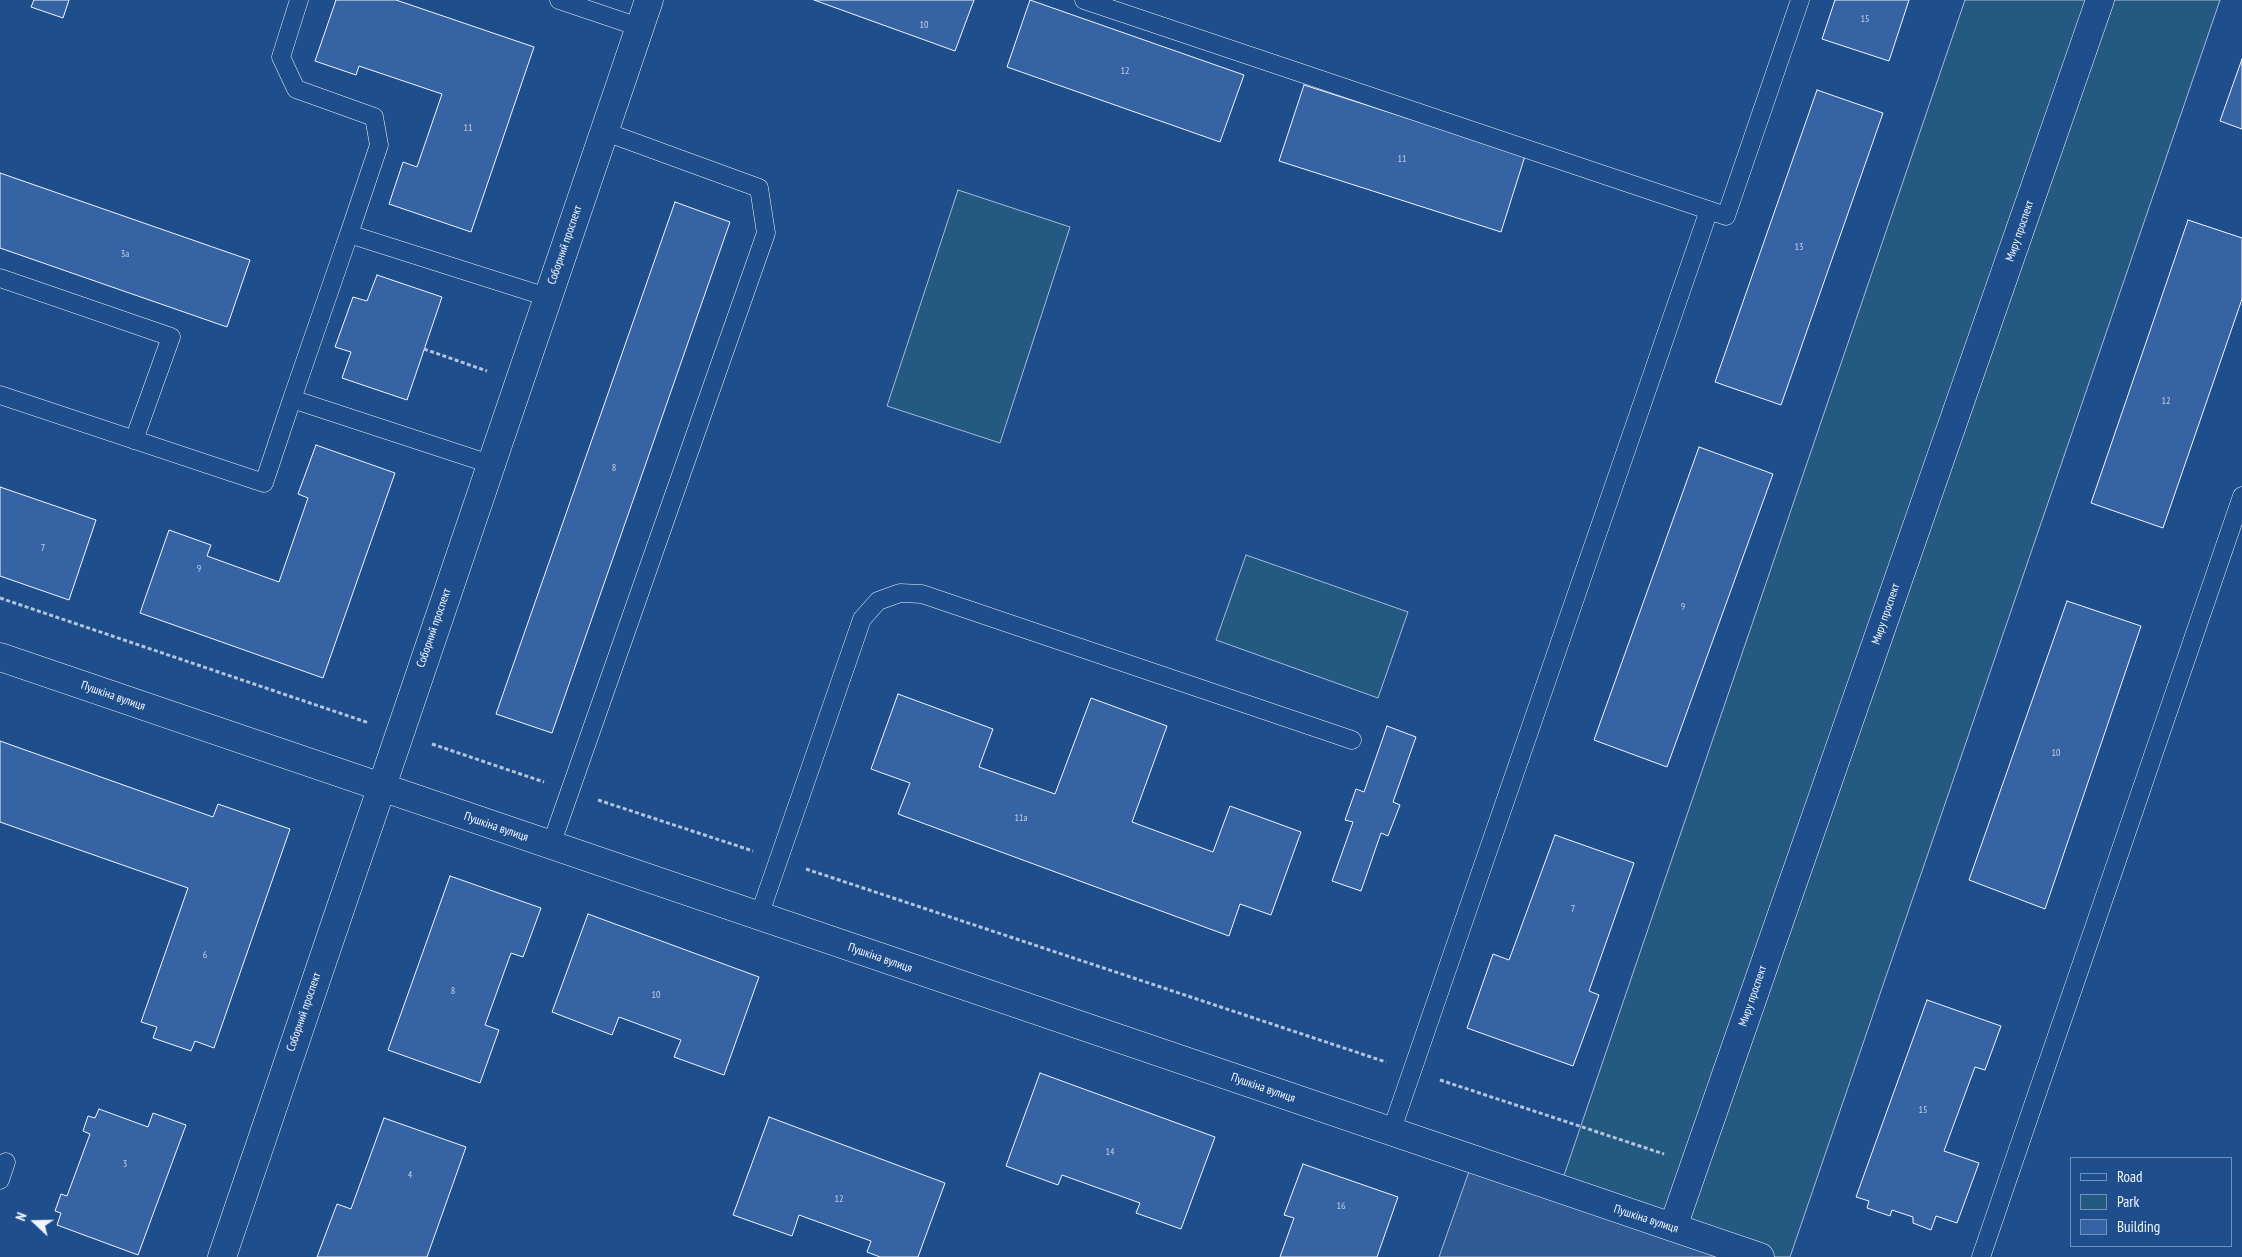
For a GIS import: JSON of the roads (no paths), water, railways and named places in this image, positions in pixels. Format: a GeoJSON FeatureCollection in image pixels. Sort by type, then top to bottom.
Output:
{"type":"FeatureCollection","features":[{"type":"Feature","properties":{"kind":"street","name":"Соборний проспект"},"geometry":{"type":"LineString","coordinates":[[222,1257],[648,0]]}},
{"type":"Feature","properties":{"kind":"street","name":"Миру проспект"},"geometry":{"type":"LineString","coordinates":[[1673,1227],[2100,0]]}},
{"type":"Feature","properties":{"kind":"street","name":"Пушкіна вулиця"},"geometry":{"type":"LineString","coordinates":[[0,657],[1760,1257]]}},
{"type":"Feature","properties":{"kind":"lane"},"geometry":{"type":"LineString","coordinates":[[0,395],[264,483],[379,145],[374,117],[296,89],[281,57],[299,0]]}},
{"type":"Feature","properties":{"kind":"lane"},"geometry":{"type":"LineString","coordinates":[[559,0],[639,27]]}},
{"type":"Feature","properties":{"kind":"lane"},"geometry":{"type":"LineString","coordinates":[[1084,0],[1726,216],[1800,0]]}},
{"type":"Feature","properties":{"kind":"lane"},"geometry":{"type":"LineString","coordinates":[[552,845],[766,233],[759,188],[604,131]]}},
{"type":"Feature","properties":{"kind":"lane"},"geometry":{"type":"LineString","coordinates":[[1391,1132],[1709,210]]}},
{"type":"Feature","properties":{"kind":"lane"},"geometry":{"type":"LineString","coordinates":[[349,234],[547,297]]}},
{"type":"Feature","properties":{"kind":"lane"},"geometry":{"type":"LineString","coordinates":[[0,278],[171,337],[134,440]]}},
{"type":"Feature","properties":{"kind":"lane"},"geometry":{"type":"LineString","coordinates":[[292,399],[490,464]]}},
{"type":"Feature","properties":{"kind":"lane"},"geometry":{"type":"LineString","coordinates":[[1981,1257],[2242,496]]}},
{"type":"Feature","properties":{"kind":"lane"},"geometry":{"type":"LineString","coordinates":[[759,916],[862,619],[878,601],[900,593],[922,594],[1352,740]]}},
{"type":"Feature","properties":{"kind":"lane"},"geometry":{"type":"LineString","coordinates":[[0,1180],[6,1162]]}}]}
